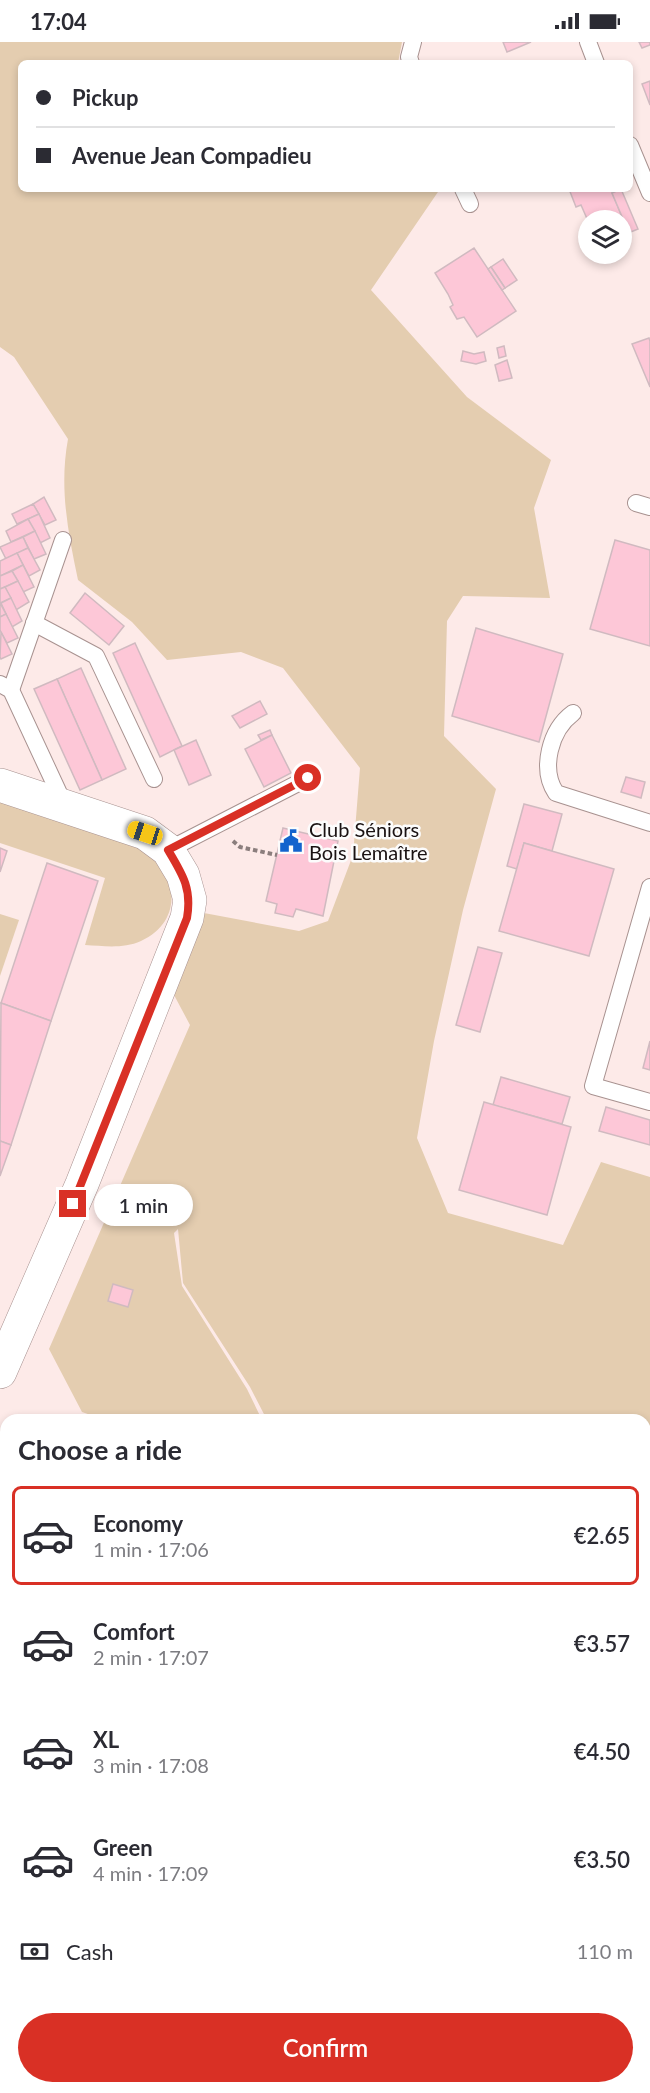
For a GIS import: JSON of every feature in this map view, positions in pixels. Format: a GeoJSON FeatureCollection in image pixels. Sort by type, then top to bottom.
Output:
{"type":"FeatureCollection","features":[{"type":"Feature","properties":{"kind":"street"},"geometry":{"type":"LineString","coordinates":[[0,785],[145,833],[168,850],[183,875],[190,900],[187,918],[82,1184],[0,1372]]}},
{"type":"Feature","properties":{"kind":"lane"},"geometry":{"type":"LineString","coordinates":[[410,60],[413,42]]}},
{"type":"Feature","properties":{"kind":"lane"},"geometry":{"type":"LineString","coordinates":[[588,42],[595,60]]}},
{"type":"Feature","properties":{"kind":"lane"},"geometry":{"type":"LineString","coordinates":[[633,151],[650,193]]}},
{"type":"Feature","properties":{"kind":"lane"},"geometry":{"type":"LineString","coordinates":[[63,540],[34,623],[5,687],[66,808]]}},
{"type":"Feature","properties":{"kind":"lane"},"geometry":{"type":"LineString","coordinates":[[34,623],[96,656],[154,779]]}},
{"type":"Feature","properties":{"kind":"lane"},"geometry":{"type":"LineString","coordinates":[[573,713],[556,728],[547,771],[548,782],[556,793],[650,823]]}},
{"type":"Feature","properties":{"kind":"lane"},"geometry":{"type":"LineString","coordinates":[[168,850],[308,778]]}},
{"type":"Feature","properties":{"kind":"lane"},"geometry":{"type":"LineString","coordinates":[[650,887],[593,1086],[650,1102]]}},
{"type":"Feature","properties":{"kind":"path"},"geometry":{"type":"LineString","coordinates":[[254,851],[277,855]]}},
{"type":"Feature","properties":{"kind":"shaded area"},"geometry":{"type":"Polygon","coordinates":[[[0,42],[402,42],[399,60],[18,60],[18,192],[438,192],[371,290],[467,397],[551,460],[534,508],[550,598],[463,596],[447,621],[444,736],[496,789],[463,910],[434,1041],[417,1138],[448,1213],[563,1245],[601,1162],[650,1177],[650,1414],[264,1414],[250,1387],[183,1283],[178,1229],[174,1233],[182,1286],[247,1389],[259,1414],[88,1414],[82,1412],[49,1349],[190,1025],[174,995],[204,913],[299,931],[328,921],[353,855],[360,768],[283,668],[241,652],[167,660],[132,622],[78,580],[68,527],[65,492],[65,457],[68,439],[14,357],[0,347],[0,42]]]}},
{"type":"Feature","properties":{"kind":"shaded area"},"geometry":{"type":"Polygon","coordinates":[[[0,799],[143,847],[164,869],[169,882],[172,896],[165,921],[155,932],[134,944],[85,945],[105,878],[0,843],[0,799]]]}},
{"type":"Feature","properties":{"kind":"shaded area"},"geometry":{"type":"Polygon","coordinates":[[[0,914],[19,920],[0,976],[0,914]]]}},
{"type":"Feature","properties":{"kind":"building"},"geometry":{"type":"Polygon","coordinates":[[[503,42],[531,42],[507,52],[503,42]]]}},
{"type":"Feature","properties":{"kind":"building"},"geometry":{"type":"Polygon","coordinates":[[[639,42],[650,42],[650,45],[642,48],[639,42]]]}},
{"type":"Feature","properties":{"kind":"building"},"geometry":{"type":"Polygon","coordinates":[[[650,81],[650,105],[642,84],[650,81]]]}},
{"type":"Feature","properties":{"kind":"building"},"geometry":{"type":"Polygon","coordinates":[[[570,192],[614,192],[619,210],[583,210],[581,205],[576,207],[570,192]]]}},
{"type":"Feature","properties":{"kind":"building"},"geometry":{"type":"Polygon","coordinates":[[[614,192],[622,192],[630,210],[619,210],[612,193],[614,192]]]}},
{"type":"Feature","properties":{"kind":"building"},"geometry":{"type":"Polygon","coordinates":[[[632,215],[638,229],[632,231],[632,215]]]}},
{"type":"Feature","properties":{"kind":"building"},"geometry":{"type":"Polygon","coordinates":[[[474,248],[516,311],[477,337],[464,317],[457,319],[450,307],[453,305],[448,294],[435,273],[474,248]]]}},
{"type":"Feature","properties":{"kind":"building"},"geometry":{"type":"Polygon","coordinates":[[[503,259],[517,280],[505,288],[491,267],[503,259]]]}},
{"type":"Feature","properties":{"kind":"building"},"geometry":{"type":"Polygon","coordinates":[[[491,267],[505,288],[502,290],[488,269],[491,267]]]}},
{"type":"Feature","properties":{"kind":"building"},"geometry":{"type":"Polygon","coordinates":[[[649,338],[650,341],[650,387],[632,344],[649,338]]]}},
{"type":"Feature","properties":{"kind":"building"},"geometry":{"type":"Polygon","coordinates":[[[504,346],[506,356],[499,358],[497,348],[504,346]]]}},
{"type":"Feature","properties":{"kind":"building"},"geometry":{"type":"Polygon","coordinates":[[[463,351],[474,354],[484,352],[486,361],[476,364],[461,361],[463,351]]]}},
{"type":"Feature","properties":{"kind":"building"},"geometry":{"type":"Polygon","coordinates":[[[507,360],[512,378],[499,381],[495,365],[507,360]]]}},
{"type":"Feature","properties":{"kind":"building"},"geometry":{"type":"Polygon","coordinates":[[[44,497],[56,520],[45,525],[33,504],[44,497]]]}},
{"type":"Feature","properties":{"kind":"building"},"geometry":{"type":"Polygon","coordinates":[[[33,504],[39,514],[17,524],[12,514],[33,504]]]}},
{"type":"Feature","properties":{"kind":"building"},"geometry":{"type":"Polygon","coordinates":[[[39,514],[50,538],[40,543],[28,519],[39,514]]]}},
{"type":"Feature","properties":{"kind":"building"},"geometry":{"type":"Polygon","coordinates":[[[28,519],[35,531],[11,542],[6,531],[28,519]]]}},
{"type":"Feature","properties":{"kind":"building"},"geometry":{"type":"Polygon","coordinates":[[[35,531],[46,554],[34,559],[23,537],[35,531]]]}},
{"type":"Feature","properties":{"kind":"building"},"geometry":{"type":"Polygon","coordinates":[[[23,537],[28,548],[6,559],[0,547],[23,537]]]}},
{"type":"Feature","properties":{"kind":"building"},"geometry":{"type":"Polygon","coordinates":[[[615,540],[650,550],[650,646],[590,629],[615,540]]]}},
{"type":"Feature","properties":{"kind":"building"},"geometry":{"type":"Polygon","coordinates":[[[28,548],[40,570],[29,576],[17,553],[28,548]]]}},
{"type":"Feature","properties":{"kind":"building"},"geometry":{"type":"Polygon","coordinates":[[[17,553],[23,565],[0,576],[0,561],[17,553]]]}},
{"type":"Feature","properties":{"kind":"building"},"geometry":{"type":"Polygon","coordinates":[[[23,565],[34,587],[23,592],[12,571],[23,565]]]}},
{"type":"Feature","properties":{"kind":"building"},"geometry":{"type":"Polygon","coordinates":[[[12,571],[18,581],[0,589],[0,576],[12,571]]]}},
{"type":"Feature","properties":{"kind":"building"},"geometry":{"type":"Polygon","coordinates":[[[18,581],[29,602],[16,610],[5,587],[18,581]]]}},
{"type":"Feature","properties":{"kind":"building"},"geometry":{"type":"Polygon","coordinates":[[[5,587],[11,598],[0,603],[0,589],[5,587]]]}},
{"type":"Feature","properties":{"kind":"building"},"geometry":{"type":"Polygon","coordinates":[[[85,593],[124,626],[109,645],[70,613],[85,593]]]}},
{"type":"Feature","properties":{"kind":"building"},"geometry":{"type":"Polygon","coordinates":[[[11,598],[22,621],[12,627],[1,603],[11,598]]]}},
{"type":"Feature","properties":{"kind":"building"},"geometry":{"type":"Polygon","coordinates":[[[0,603],[6,614],[0,617],[0,603]]]}},
{"type":"Feature","properties":{"kind":"building"},"geometry":{"type":"Polygon","coordinates":[[[6,614],[18,638],[7,643],[0,630],[0,617],[6,614]]]}},
{"type":"Feature","properties":{"kind":"building"},"geometry":{"type":"Polygon","coordinates":[[[476,628],[563,654],[539,742],[452,716],[476,628]]]}},
{"type":"Feature","properties":{"kind":"building"},"geometry":{"type":"Polygon","coordinates":[[[1,632],[12,654],[1,659],[0,657],[1,632]]]}},
{"type":"Feature","properties":{"kind":"building"},"geometry":{"type":"Polygon","coordinates":[[[135,643],[182,746],[160,757],[113,653],[135,643]]]}},
{"type":"Feature","properties":{"kind":"building"},"geometry":{"type":"Polygon","coordinates":[[[81,668],[126,769],[102,780],[57,679],[81,668]]]}},
{"type":"Feature","properties":{"kind":"building"},"geometry":{"type":"Polygon","coordinates":[[[57,679],[102,780],[80,790],[34,689],[57,679]]]}},
{"type":"Feature","properties":{"kind":"building"},"geometry":{"type":"Polygon","coordinates":[[[260,701],[267,714],[240,728],[232,716],[260,701]]]}},
{"type":"Feature","properties":{"kind":"building"},"geometry":{"type":"Polygon","coordinates":[[[270,730],[272,735],[261,740],[258,735],[270,730]]]}},
{"type":"Feature","properties":{"kind":"building"},"geometry":{"type":"Polygon","coordinates":[[[272,735],[291,773],[264,787],[245,749],[272,735]]]}},
{"type":"Feature","properties":{"kind":"building"},"geometry":{"type":"Polygon","coordinates":[[[196,740],[211,775],[189,785],[174,750],[196,740]]]}},
{"type":"Feature","properties":{"kind":"building"},"geometry":{"type":"Polygon","coordinates":[[[626,777],[645,782],[641,798],[621,792],[626,777]]]}},
{"type":"Feature","properties":{"kind":"building"},"geometry":{"type":"Polygon","coordinates":[[[524,804],[562,814],[552,851],[524,843],[517,869],[507,866],[524,804]]]}},
{"type":"Feature","properties":{"kind":"building"},"geometry":{"type":"Polygon","coordinates":[[[283,828],[338,841],[323,916],[296,909],[293,917],[275,913],[277,904],[266,901],[283,828]]]}},
{"type":"Feature","properties":{"kind":"building"},"geometry":{"type":"Polygon","coordinates":[[[524,843],[614,869],[589,956],[499,931],[524,843]]]}},
{"type":"Feature","properties":{"kind":"building"},"geometry":{"type":"Polygon","coordinates":[[[0,848],[7,851],[0,872],[0,848]]]}},
{"type":"Feature","properties":{"kind":"building"},"geometry":{"type":"Polygon","coordinates":[[[47,863],[98,881],[51,1021],[1,1003],[47,863]]]}},
{"type":"Feature","properties":{"kind":"building"},"geometry":{"type":"Polygon","coordinates":[[[478,947],[502,953],[480,1032],[456,1025],[478,947]]]}},
{"type":"Feature","properties":{"kind":"building"},"geometry":{"type":"Polygon","coordinates":[[[1,1003],[51,1021],[11,1145],[0,1141],[1,1003]]]}},
{"type":"Feature","properties":{"kind":"building"},"geometry":{"type":"Polygon","coordinates":[[[650,1041],[650,1070],[643,1068],[650,1041]]]}},
{"type":"Feature","properties":{"kind":"building"},"geometry":{"type":"Polygon","coordinates":[[[501,1077],[570,1097],[562,1124],[493,1105],[501,1077]]]}},
{"type":"Feature","properties":{"kind":"building"},"geometry":{"type":"Polygon","coordinates":[[[484,1102],[571,1127],[547,1215],[459,1190],[484,1102]]]}},
{"type":"Feature","properties":{"kind":"building"},"geometry":{"type":"Polygon","coordinates":[[[606,1107],[650,1120],[650,1145],[599,1131],[606,1107]]]}},
{"type":"Feature","properties":{"kind":"building"},"geometry":{"type":"Polygon","coordinates":[[[0,1141],[11,1145],[0,1176],[0,1141]]]}},
{"type":"Feature","properties":{"kind":"building"},"geometry":{"type":"Polygon","coordinates":[[[113,1284],[133,1290],[128,1307],[108,1301],[113,1284]]]}},
{"type":"Feature","properties":{"kind":"place","name":"Club Séniors Bois Lemaître"},"geometry":{"type":"Point","coordinates":[291,841]}},
{"type":"Feature","properties":{"kind":"route"},"geometry":{"type":"LineString","coordinates":[[73,1204],[187,918],[190,900],[183,875],[168,850],[308,778]]}}]}
